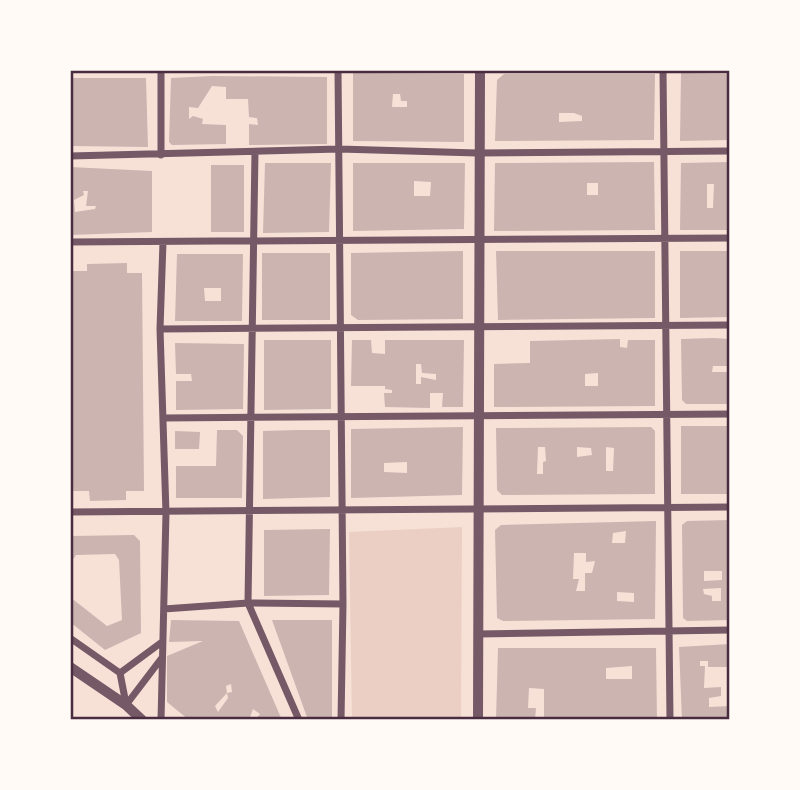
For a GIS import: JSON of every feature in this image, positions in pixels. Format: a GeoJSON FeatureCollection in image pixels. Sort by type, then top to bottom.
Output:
{"type":"FeatureCollection","features":[{"type":"Feature","properties":{"kind":"street"},"geometry":{"type":"LineString","coordinates":[[161,70],[161,155]]}},
{"type":"Feature","properties":{"kind":"street"},"geometry":{"type":"LineString","coordinates":[[338,70],[343,604],[341,720]]}},
{"type":"Feature","properties":{"kind":"street"},"geometry":{"type":"LineString","coordinates":[[478,720],[480,416],[477,153],[480,70]]}},
{"type":"Feature","properties":{"kind":"street"},"geometry":{"type":"LineString","coordinates":[[663,70],[670,720]]}},
{"type":"Feature","properties":{"kind":"street"},"geometry":{"type":"LineString","coordinates":[[70,156],[339,149],[477,153],[730,151]]}},
{"type":"Feature","properties":{"kind":"street"},"geometry":{"type":"LineString","coordinates":[[255,152],[248,603],[299,720]]}},
{"type":"Feature","properties":{"kind":"street"},"geometry":{"type":"LineString","coordinates":[[70,242],[730,238]]}},
{"type":"Feature","properties":{"kind":"street"},"geometry":{"type":"LineString","coordinates":[[161,720],[166,513],[160,329],[163,242]]}},
{"type":"Feature","properties":{"kind":"street"},"geometry":{"type":"LineString","coordinates":[[160,329],[730,326]]}},
{"type":"Feature","properties":{"kind":"street"},"geometry":{"type":"LineString","coordinates":[[163,418],[730,414]]}},
{"type":"Feature","properties":{"kind":"street"},"geometry":{"type":"LineString","coordinates":[[70,512],[730,507]]}},
{"type":"Feature","properties":{"kind":"street"},"geometry":{"type":"LineString","coordinates":[[164,609],[248,603],[343,604]]}},
{"type":"Feature","properties":{"kind":"street"},"geometry":{"type":"LineString","coordinates":[[478,634],[730,630]]}},
{"type":"Feature","properties":{"kind":"street"},"geometry":{"type":"LineString","coordinates":[[70,638],[120,673],[126,705]]}},
{"type":"Feature","properties":{"kind":"street"},"geometry":{"type":"LineString","coordinates":[[120,673],[162,642]]}},
{"type":"Feature","properties":{"kind":"street"},"geometry":{"type":"LineString","coordinates":[[126,705],[162,659]]}},
{"type":"Feature","properties":{"kind":"street"},"geometry":{"type":"LineString","coordinates":[[70,667],[126,705],[142,720]]}},
{"type":"Feature","properties":{"kind":"shaded area"},"geometry":{"type":"Polygon","coordinates":[[[462,527],[461,720],[352,720],[349,532],[462,527]]]}},
{"type":"Feature","properties":{"kind":"building"},"geometry":{"type":"Polygon","coordinates":[[[353,73],[464,74],[464,142],[353,141],[353,73]],[[393,94],[392,107],[407,107],[407,101],[401,101],[400,94],[393,94]]]}},
{"type":"Feature","properties":{"kind":"building"},"geometry":{"type":"Polygon","coordinates":[[[681,73],[730,74],[730,140],[680,141],[681,73]]]}},
{"type":"Feature","properties":{"kind":"building"},"geometry":{"type":"Polygon","coordinates":[[[504,74],[655,74],[654,140],[495,141],[497,80],[504,74]],[[559,113],[559,122],[582,121],[582,116],[559,113]]]}},
{"type":"Feature","properties":{"kind":"building"},"geometry":{"type":"Polygon","coordinates":[[[327,77],[327,144],[249,145],[249,124],[258,125],[257,118],[249,117],[248,99],[226,99],[226,87],[212,86],[198,108],[189,107],[189,119],[193,116],[203,119],[202,124],[226,125],[226,144],[172,145],[169,142],[171,78],[327,77]]]}},
{"type":"Feature","properties":{"kind":"building"},"geometry":{"type":"Polygon","coordinates":[[[70,78],[146,78],[148,147],[70,146],[73,94],[70,94],[70,78]]]}},
{"type":"Feature","properties":{"kind":"building"},"geometry":{"type":"Polygon","coordinates":[[[654,162],[655,230],[494,231],[495,163],[654,162]],[[587,183],[587,195],[598,195],[598,183],[587,183]]]}},
{"type":"Feature","properties":{"kind":"building"},"geometry":{"type":"Polygon","coordinates":[[[730,162],[727,211],[730,211],[730,230],[680,230],[681,163],[730,162]],[[707,184],[707,208],[713,208],[714,184],[707,184]]]}},
{"type":"Feature","properties":{"kind":"building"},"geometry":{"type":"Polygon","coordinates":[[[265,163],[331,163],[329,232],[263,233],[265,163]]]}},
{"type":"Feature","properties":{"kind":"building"},"geometry":{"type":"Polygon","coordinates":[[[353,163],[465,163],[464,229],[353,231],[353,163]],[[414,181],[414,196],[430,196],[431,182],[414,181]]]}},
{"type":"Feature","properties":{"kind":"building"},"geometry":{"type":"Polygon","coordinates":[[[211,165],[244,165],[244,232],[211,232],[211,165]]]}},
{"type":"Feature","properties":{"kind":"building"},"geometry":{"type":"Polygon","coordinates":[[[70,167],[152,171],[152,232],[70,235],[70,167]],[[83,191],[84,195],[74,200],[75,212],[95,209],[96,206],[86,206],[88,191],[83,191]]]}},
{"type":"Feature","properties":{"kind":"building"},"geometry":{"type":"Polygon","coordinates":[[[463,251],[463,319],[358,320],[351,315],[351,253],[463,251]]]}},
{"type":"Feature","properties":{"kind":"building"},"geometry":{"type":"Polygon","coordinates":[[[496,251],[655,251],[655,318],[498,320],[496,251]]]}},
{"type":"Feature","properties":{"kind":"building"},"geometry":{"type":"Polygon","coordinates":[[[680,251],[730,251],[727,299],[730,298],[730,317],[680,318],[680,251]]]}},
{"type":"Feature","properties":{"kind":"building"},"geometry":{"type":"Polygon","coordinates":[[[262,253],[330,253],[330,320],[262,320],[262,253]]]}},
{"type":"Feature","properties":{"kind":"building"},"geometry":{"type":"Polygon","coordinates":[[[177,254],[243,254],[242,321],[175,321],[177,254]],[[204,288],[205,301],[221,301],[221,288],[204,288]]]}},
{"type":"Feature","properties":{"kind":"building"},"geometry":{"type":"Polygon","coordinates":[[[127,263],[127,273],[142,273],[144,491],[126,491],[126,500],[90,501],[89,491],[71,491],[70,271],[87,271],[87,264],[127,263]]]}},
{"type":"Feature","properties":{"kind":"building"},"geometry":{"type":"Polygon","coordinates":[[[620,339],[620,347],[627,348],[628,340],[655,340],[655,406],[494,407],[494,364],[530,363],[530,341],[620,339]],[[598,373],[585,374],[585,386],[598,386],[598,373]]]}},
{"type":"Feature","properties":{"kind":"building"},"geometry":{"type":"Polygon","coordinates":[[[681,339],[730,339],[730,366],[713,366],[712,372],[730,372],[730,404],[686,404],[682,400],[681,339]]]}},
{"type":"Feature","properties":{"kind":"building"},"geometry":{"type":"Polygon","coordinates":[[[264,340],[331,340],[331,409],[264,410],[264,340]]]}},
{"type":"Feature","properties":{"kind":"building"},"geometry":{"type":"Polygon","coordinates":[[[352,340],[371,340],[372,353],[385,354],[385,340],[464,340],[463,407],[442,407],[443,393],[430,393],[430,408],[385,407],[384,393],[392,393],[392,390],[385,389],[385,386],[351,386],[352,340]],[[416,364],[416,384],[421,384],[421,377],[436,380],[436,374],[422,373],[421,364],[416,364]]]}},
{"type":"Feature","properties":{"kind":"building"},"geometry":{"type":"Polygon","coordinates":[[[175,343],[244,344],[243,409],[176,410],[176,381],[192,381],[191,374],[176,374],[175,343]]]}},
{"type":"Feature","properties":{"kind":"building"},"geometry":{"type":"Polygon","coordinates":[[[681,426],[730,426],[730,494],[681,494],[681,426]]]}},
{"type":"Feature","properties":{"kind":"building"},"geometry":{"type":"Polygon","coordinates":[[[463,427],[462,495],[351,498],[351,429],[463,427]],[[407,462],[384,463],[384,472],[407,473],[407,462]]]}},
{"type":"Feature","properties":{"kind":"building"},"geometry":{"type":"Polygon","coordinates":[[[651,427],[655,431],[655,494],[502,495],[497,490],[496,428],[651,427]],[[538,447],[537,474],[543,474],[545,447],[538,447]],[[577,447],[577,457],[592,455],[591,448],[577,447]],[[606,447],[606,471],[613,471],[614,448],[606,447]]]}},
{"type":"Feature","properties":{"kind":"building"},"geometry":{"type":"Polygon","coordinates":[[[217,430],[237,430],[243,436],[242,498],[176,498],[176,466],[216,466],[217,430]]]}},
{"type":"Feature","properties":{"kind":"building"},"geometry":{"type":"Polygon","coordinates":[[[330,430],[330,497],[263,499],[263,431],[330,430]]]}},
{"type":"Feature","properties":{"kind":"building"},"geometry":{"type":"Polygon","coordinates":[[[175,431],[200,432],[199,449],[175,449],[175,431]]]}},
{"type":"Feature","properties":{"kind":"building"},"geometry":{"type":"Polygon","coordinates":[[[730,520],[730,620],[687,621],[683,618],[682,525],[687,521],[730,520]],[[704,571],[704,581],[722,580],[722,571],[704,571]],[[721,588],[703,589],[704,594],[712,596],[712,601],[721,601],[721,588]]]}},
{"type":"Feature","properties":{"kind":"building"},"geometry":{"type":"Polygon","coordinates":[[[656,521],[655,619],[503,621],[497,618],[495,530],[501,525],[656,521]],[[626,531],[613,533],[612,543],[625,543],[626,531]],[[574,553],[573,579],[579,579],[576,591],[585,591],[585,573],[592,573],[595,561],[586,562],[586,553],[574,553]],[[617,592],[617,601],[634,602],[634,593],[617,592]]]}},
{"type":"Feature","properties":{"kind":"building"},"geometry":{"type":"Polygon","coordinates":[[[330,529],[329,595],[264,596],[264,530],[330,529]]]}},
{"type":"Feature","properties":{"kind":"building"},"geometry":{"type":"Polygon","coordinates":[[[134,535],[140,541],[141,633],[105,650],[70,622],[70,597],[107,626],[122,620],[119,560],[115,554],[76,555],[70,564],[70,536],[134,535]]]}},
{"type":"Feature","properties":{"kind":"building"},"geometry":{"type":"Polygon","coordinates":[[[171,620],[239,621],[282,720],[255,720],[260,714],[253,709],[249,720],[189,720],[167,702],[167,656],[203,641],[169,642],[171,620]],[[231,684],[226,686],[227,693],[232,692],[231,684]],[[227,693],[215,706],[218,712],[228,698],[227,693]]]}},
{"type":"Feature","properties":{"kind":"building"},"geometry":{"type":"Polygon","coordinates":[[[272,620],[332,620],[332,720],[308,720],[272,620]]]}},
{"type":"Feature","properties":{"kind":"building"},"geometry":{"type":"Polygon","coordinates":[[[730,644],[730,667],[708,667],[708,661],[700,661],[700,666],[705,666],[704,688],[721,687],[721,696],[709,698],[709,707],[730,706],[730,718],[682,720],[679,647],[730,644]]]}},
{"type":"Feature","properties":{"kind":"building"},"geometry":{"type":"Polygon","coordinates":[[[498,648],[656,648],[657,720],[544,720],[544,689],[529,688],[528,708],[536,708],[535,720],[496,720],[498,648]],[[632,666],[606,668],[606,679],[632,679],[632,666]]]}}]}
